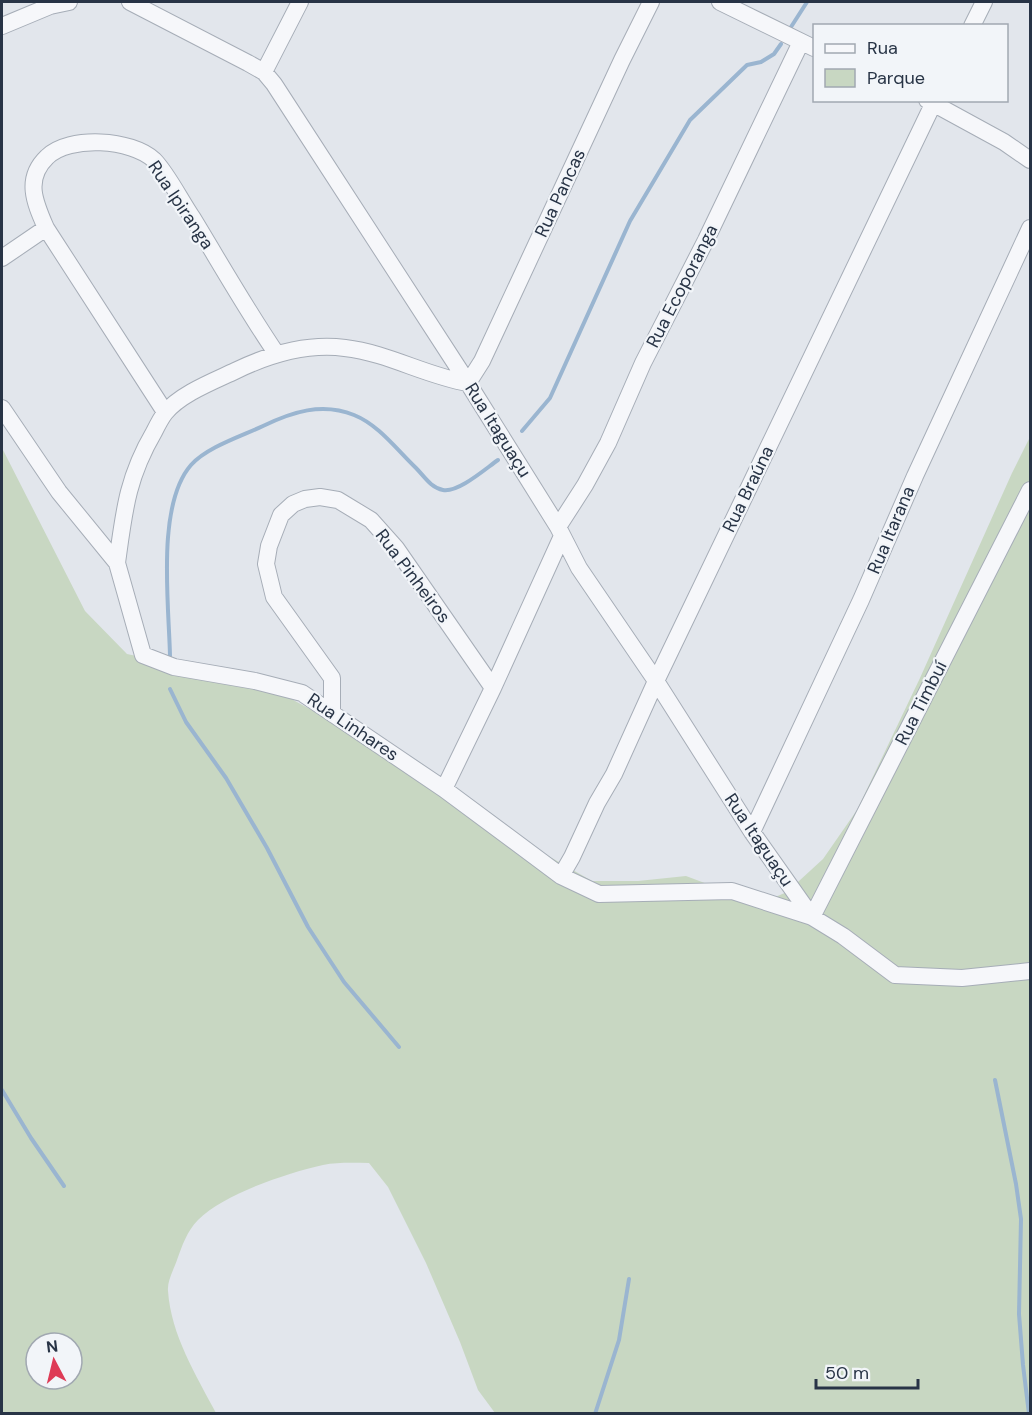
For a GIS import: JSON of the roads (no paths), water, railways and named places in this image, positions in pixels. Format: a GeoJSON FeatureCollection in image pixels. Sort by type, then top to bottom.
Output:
{"type":"FeatureCollection","features":[{"type":"Feature","properties":{"kind":"street"},"geometry":{"type":"LineString","coordinates":[[2,26],[50,6],[69,2]]}},
{"type":"Feature","properties":{"kind":"street","name":"Rua Itaguaçu"},"geometry":{"type":"LineString","coordinates":[[130,2],[264,72],[468,383],[560,531],[579,568],[656,681],[752,832],[812,917]]}},
{"type":"Feature","properties":{"kind":"street"},"geometry":{"type":"LineString","coordinates":[[264,72],[300,2]]}},
{"type":"Feature","properties":{"kind":"street","name":"Rua Pancas"},"geometry":{"type":"LineString","coordinates":[[468,383],[482,361],[651,2]]}},
{"type":"Feature","properties":{"kind":"street"},"geometry":{"type":"LineString","coordinates":[[720,2],[808,45]]}},
{"type":"Feature","properties":{"kind":"street"},"geometry":{"type":"LineString","coordinates":[[973,24],[984,2]]}},
{"type":"Feature","properties":{"kind":"street","name":"Rua Ecoporanga"},"geometry":{"type":"LineString","coordinates":[[444,789],[493,688],[560,531],[608,443],[643,363],[808,45]]}},
{"type":"Feature","properties":{"kind":"street"},"geometry":{"type":"LineString","coordinates":[[932,102],[1004,142],[1030,160]]}},
{"type":"Feature","properties":{"kind":"street","name":"Rua Braúna"},"geometry":{"type":"LineString","coordinates":[[561,876],[614,774],[656,681],[932,102]]}},
{"type":"Feature","properties":{"kind":"street","name":"Rua Ipiranga"},"geometry":{"type":"LineString","coordinates":[[165,412],[101,316],[46,228],[36,207],[32,190],[36,171],[47,156],[62,147],[92,141],[134,149],[153,159],[181,200],[244,306],[276,353]]}},
{"type":"Feature","properties":{"kind":"street"},"geometry":{"type":"LineString","coordinates":[[2,258],[46,228]]}},
{"type":"Feature","properties":{"kind":"street","name":"Rua Itarana"},"geometry":{"type":"LineString","coordinates":[[752,832],[861,600],[915,476],[1030,228]]}},
{"type":"Feature","properties":{"kind":"street"},"geometry":{"type":"LineString","coordinates":[[117,563],[131,479],[144,450],[165,412],[207,384],[276,353],[326,347],[347,348],[381,356],[450,380],[468,383]]}},
{"type":"Feature","properties":{"kind":"street","name":"Rua Linhares"},"geometry":{"type":"LineString","coordinates":[[2,408],[59,492],[117,563],[143,655],[174,667],[255,681],[303,693],[444,789],[561,876],[599,894],[732,891],[812,917]]}},
{"type":"Feature","properties":{"kind":"street","name":"Rua Timbuí"},"geometry":{"type":"LineString","coordinates":[[812,917],[1030,490]]}},
{"type":"Feature","properties":{"kind":"street","name":"Rua Pinheiros"},"geometry":{"type":"LineString","coordinates":[[332,712],[332,678],[274,597],[266,564],[269,546],[281,515],[293,504],[305,499],[320,497],[338,500],[370,520],[396,548],[493,688]]}},
{"type":"Feature","properties":{"kind":"street"},"geometry":{"type":"LineString","coordinates":[[812,917],[843,936],[895,975],[962,978],[1030,971]]}},
{"type":"Feature","properties":{"kind":"waterway"},"geometry":{"type":"LineString","coordinates":[[791,27],[807,2]]}},
{"type":"Feature","properties":{"kind":"waterway"},"geometry":{"type":"LineString","coordinates":[[522,431],[550,398],[630,221],[690,120],[747,65],[761,62],[774,54],[781,44]]}},
{"type":"Feature","properties":{"kind":"waterway"},"geometry":{"type":"LineString","coordinates":[[170,656],[167,556],[173,505],[180,483],[191,465],[206,453],[225,442],[296,413],[330,409],[354,415],[372,425],[428,481],[439,489],[456,488],[498,460]]}},
{"type":"Feature","properties":{"kind":"waterway"},"geometry":{"type":"LineString","coordinates":[[170,689],[186,722],[226,778],[267,848],[308,927],[344,982],[399,1047]]}},
{"type":"Feature","properties":{"kind":"waterway"},"geometry":{"type":"LineString","coordinates":[[995,1080],[1021,1219],[1019,1314],[1029,1414]]}},
{"type":"Feature","properties":{"kind":"waterway"},"geometry":{"type":"LineString","coordinates":[[2,1090],[64,1186]]}},
{"type":"Feature","properties":{"kind":"waterway"},"geometry":{"type":"LineString","coordinates":[[595,1414],[619,1340],[629,1279]]}}]}
